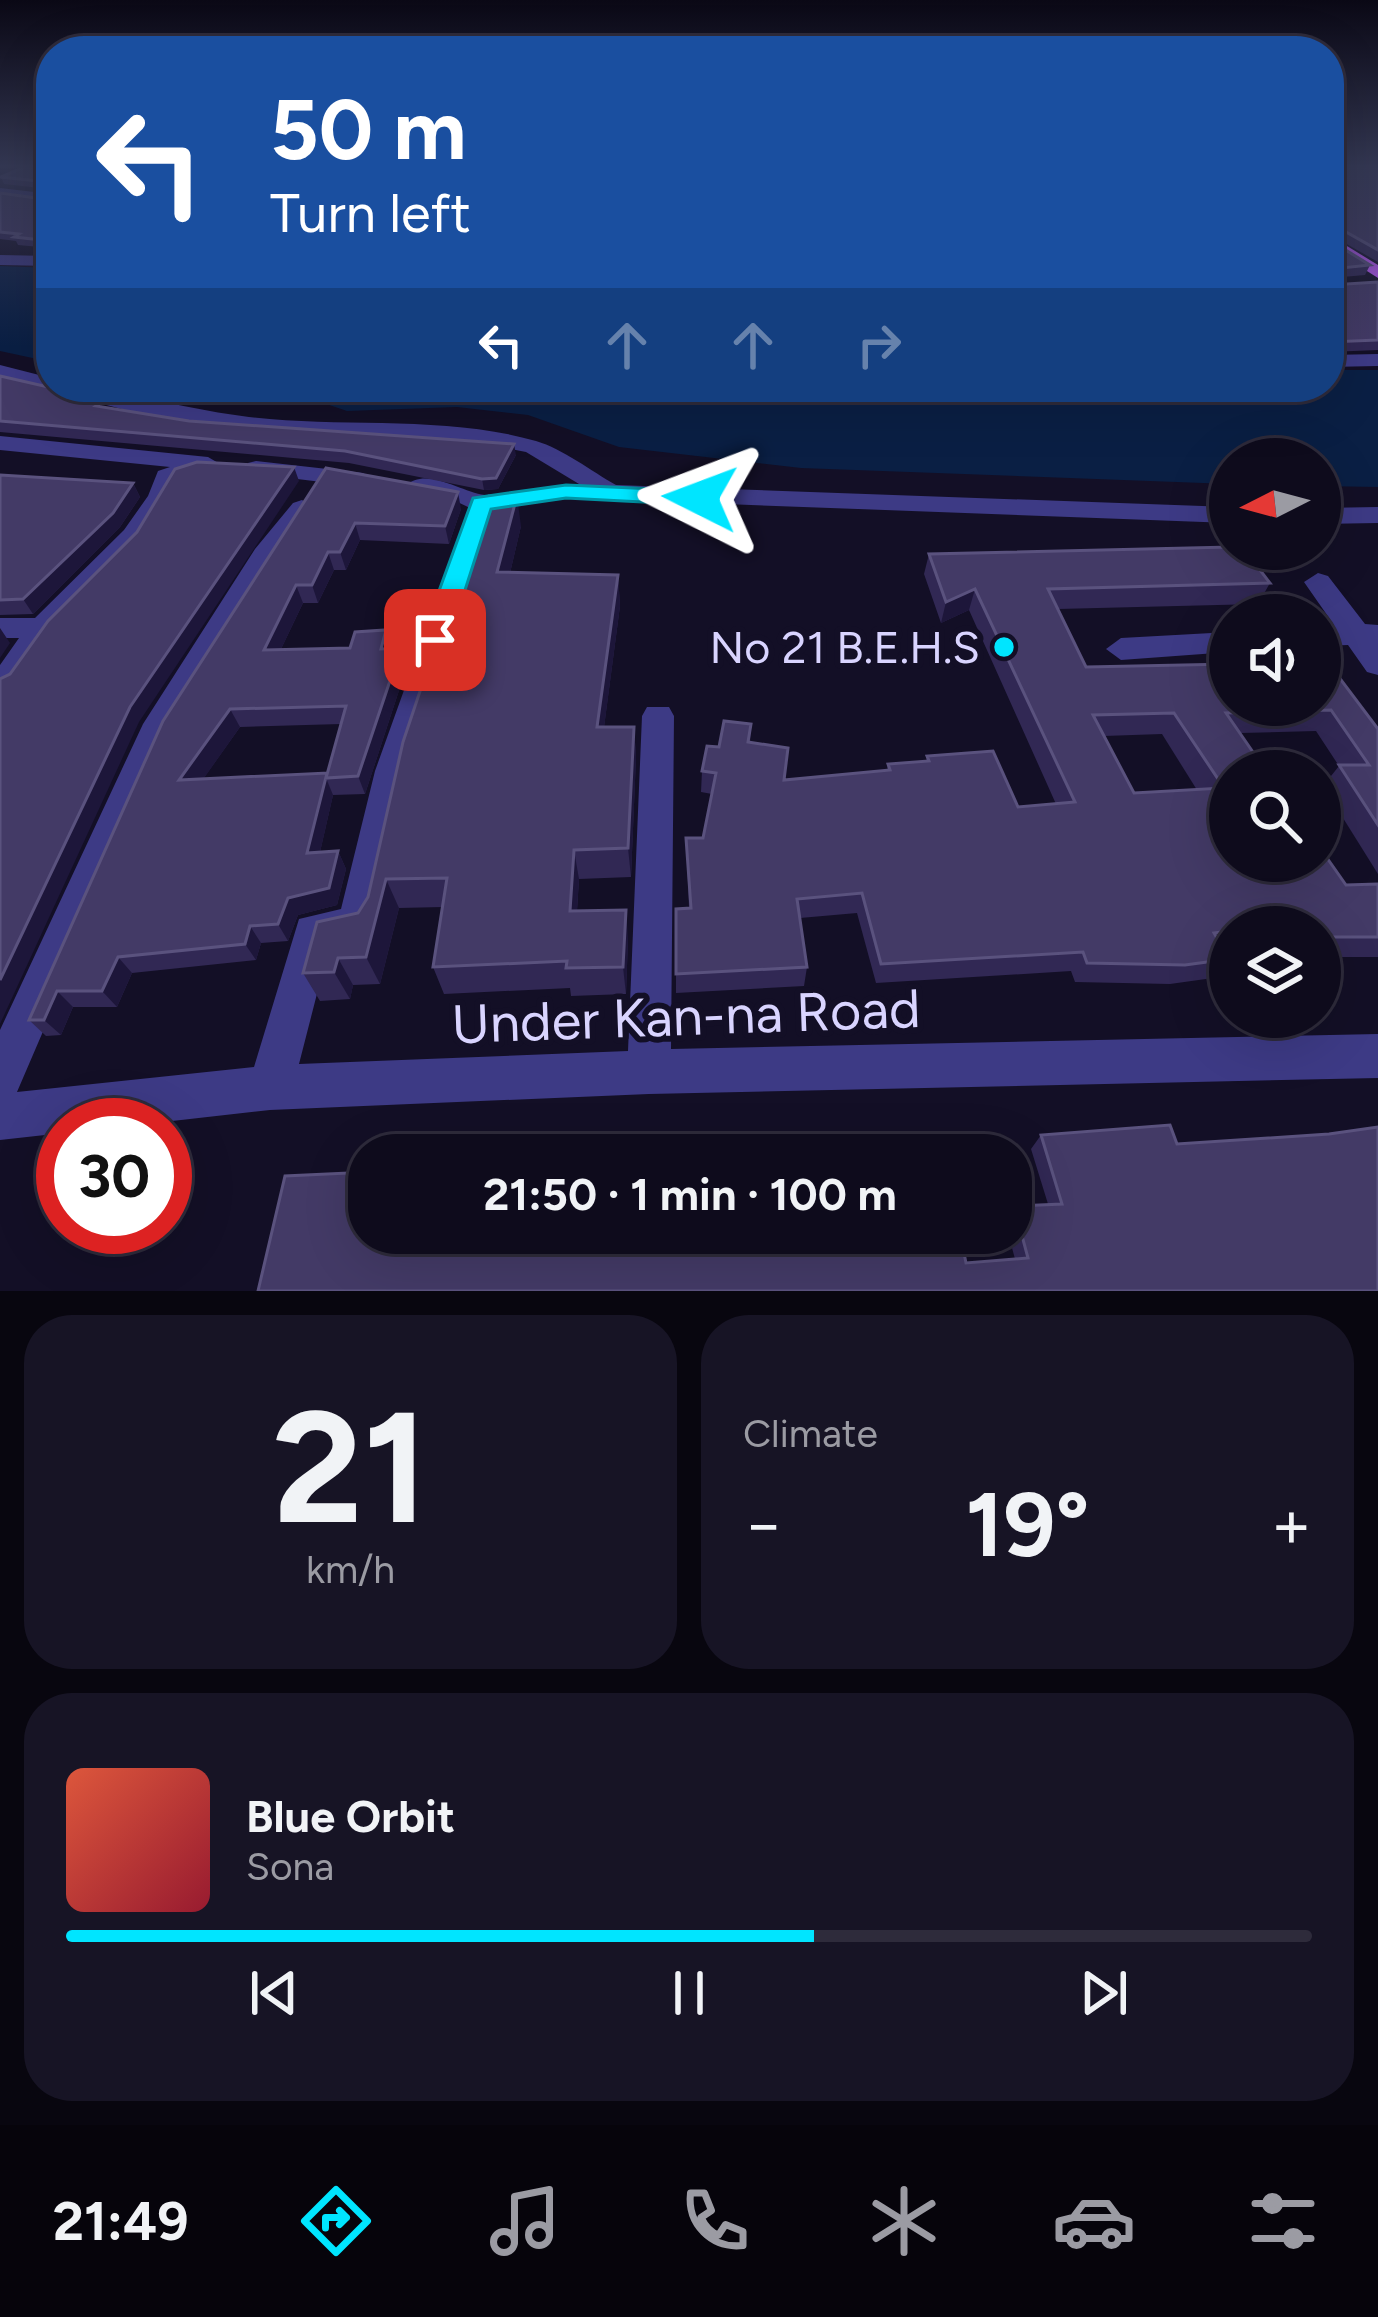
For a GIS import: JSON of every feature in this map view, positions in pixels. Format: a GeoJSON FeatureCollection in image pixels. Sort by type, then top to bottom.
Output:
{"type":"FeatureCollection","features":[{"type":"Feature","properties":{"kind":"main road"},"geometry":{"type":"LineString","coordinates":[[1344,256],[1377,282]]}},
{"type":"Feature","properties":{"kind":"street"},"geometry":{"type":"LineString","coordinates":[[0,260],[36,260]]}},
{"type":"Feature","properties":{"kind":"street"},"geometry":{"type":"LineString","coordinates":[[1352,286],[1377,282]]}},
{"type":"Feature","properties":{"kind":"street"},"geometry":{"type":"LineString","coordinates":[[1344,361],[1378,360]]}},
{"type":"Feature","properties":{"kind":"street"},"geometry":{"type":"LineString","coordinates":[[0,371],[36,380]]}},
{"type":"Feature","properties":{"kind":"street"},"geometry":{"type":"LineString","coordinates":[[121,402],[247,424],[489,438],[532,447],[612,493]]}},
{"type":"Feature","properties":{"kind":"street"},"geometry":{"type":"LineString","coordinates":[[0,443],[321,474],[455,491],[482,503],[542,493],[612,493],[1209,513]]}},
{"type":"Feature","properties":{"kind":"street"},"geometry":{"type":"LineString","coordinates":[[0,685],[41,628],[134,531],[165,487],[167,476],[199,464]]}},
{"type":"Feature","properties":{"kind":"street"},"geometry":{"type":"LineString","coordinates":[[1,1109],[155,734],[321,474]]}},
{"type":"Feature","properties":{"kind":"street"},"geometry":{"type":"LineString","coordinates":[[270,1088],[313,932],[357,924],[392,771],[482,503]]}},
{"type":"Feature","properties":{"kind":"street"},"geometry":{"type":"LineString","coordinates":[[1341,516],[1378,515]]}},
{"type":"Feature","properties":{"kind":"street"},"geometry":{"type":"LineString","coordinates":[[1318,582],[1368,634],[1378,664]]}},
{"type":"Feature","properties":{"kind":"street"},"geometry":{"type":"LineString","coordinates":[[0,628],[41,628]]}},
{"type":"Feature","properties":{"kind":"street"},"geometry":{"type":"LineString","coordinates":[[1121,649],[1209,643]]}},
{"type":"Feature","properties":{"kind":"street"},"geometry":{"type":"LineString","coordinates":[[649,1072],[658,716]]}},
{"type":"Feature","properties":{"kind":"street","name":"Under Kan-na Road"},"geometry":{"type":"LineString","coordinates":[[1,1109],[270,1088],[649,1072],[1378,1056]]}},
{"type":"Feature","properties":{"kind":"water"},"geometry":{"type":"Polygon","coordinates":[[[0,266],[36,267],[36,359],[0,351],[0,266]]]}},
{"type":"Feature","properties":{"kind":"water"},"geometry":{"type":"Polygon","coordinates":[[[1344,370],[1378,370],[1378,487],[1341,486],[1341,438],[1209,438],[1209,483],[801,468],[619,447],[528,415],[457,407],[347,411],[320,402],[1344,402],[1344,370]]]}},
{"type":"Feature","properties":{"kind":"building"},"geometry":{"type":"Polygon","coordinates":[[[0,225],[36,225],[36,239],[14,237],[19,234],[0,232],[0,225]]]}},
{"type":"Feature","properties":{"kind":"building"},"geometry":{"type":"Polygon","coordinates":[[[1344,225],[1378,225],[1378,250],[1344,231],[1344,225]]]}},
{"type":"Feature","properties":{"kind":"building"},"geometry":{"type":"Polygon","coordinates":[[[1344,249],[1370,265],[1344,268],[1344,249]]]}},
{"type":"Feature","properties":{"kind":"building"},"geometry":{"type":"Polygon","coordinates":[[[1378,282],[1378,340],[1344,341],[1344,284],[1378,282]]]}},
{"type":"Feature","properties":{"kind":"building"},"geometry":{"type":"Polygon","coordinates":[[[0,376],[36,384],[36,402],[102,402],[96,406],[189,421],[514,444],[496,478],[482,479],[345,451],[0,421],[0,376]]]}},
{"type":"Feature","properties":{"kind":"building"},"geometry":{"type":"Polygon","coordinates":[[[197,462],[294,467],[130,707],[0,980],[0,679],[10,674],[48,621],[137,532],[175,469],[197,462]]]}},
{"type":"Feature","properties":{"kind":"building"},"geometry":{"type":"Polygon","coordinates":[[[326,468],[458,492],[445,526],[355,523],[340,552],[328,552],[312,585],[296,585],[264,650],[350,648],[355,632],[386,630],[381,649],[401,648],[358,776],[326,778],[346,706],[230,709],[179,780],[327,773],[307,853],[338,851],[329,888],[288,898],[278,924],[250,926],[245,944],[118,957],[102,991],[57,991],[44,1020],[29,1020],[163,721],[326,468]]]}},
{"type":"Feature","properties":{"kind":"building"},"geometry":{"type":"Polygon","coordinates":[[[0,475],[133,483],[113,513],[23,599],[0,600],[0,475]]]}},
{"type":"Feature","properties":{"kind":"building"},"geometry":{"type":"Polygon","coordinates":[[[489,496],[517,496],[497,572],[618,575],[597,727],[634,727],[628,848],[574,850],[570,911],[626,910],[623,967],[566,968],[567,961],[433,967],[447,878],[386,879],[366,957],[338,958],[334,972],[303,973],[317,922],[358,913],[368,897],[403,742],[489,496]]]}},
{"type":"Feature","properties":{"kind":"building"},"geometry":{"type":"Polygon","coordinates":[[[1209,547],[1209,570],[1260,570],[1270,583],[1048,589],[1086,667],[1209,664],[1209,726],[1235,726],[1252,750],[1209,750],[1209,766],[1174,713],[1093,715],[1134,793],[1209,789],[1209,882],[1341,882],[1341,878],[1346,885],[1378,884],[1378,937],[1341,937],[1341,906],[1209,906],[1209,962],[1087,963],[1083,952],[881,964],[862,893],[797,899],[807,967],[676,974],[676,909],[691,908],[686,838],[703,838],[716,773],[702,771],[707,746],[719,747],[724,721],[751,724],[748,742],[788,748],[784,780],[890,770],[888,764],[929,761],[927,756],[993,751],[1018,807],[1075,802],[975,589],[946,602],[929,554],[1209,547]]]}},
{"type":"Feature","properties":{"kind":"building"},"geometry":{"type":"Polygon","coordinates":[[[1341,680],[1378,729],[1378,825],[1341,768],[1369,765],[1341,724],[1341,680]]]}},
{"type":"Feature","properties":{"kind":"building"},"geometry":{"type":"Polygon","coordinates":[[[1170,1125],[1177,1144],[1378,1127],[1378,1291],[258,1291],[285,1176],[348,1173],[348,1254],[964,1254],[966,1263],[1028,1258],[1032,1254],[1032,1205],[1062,1204],[1041,1135],[1170,1125]]]}},
{"type":"Feature","properties":{"kind":"place","name":"No 21 B.E.H.S"},"geometry":{"type":"Point","coordinates":[1004,647]}},
{"type":"Feature","properties":{"kind":"route"},"geometry":{"type":"LineString","coordinates":[[435,640],[482,503],[566,491],[700,498]]}}]}
